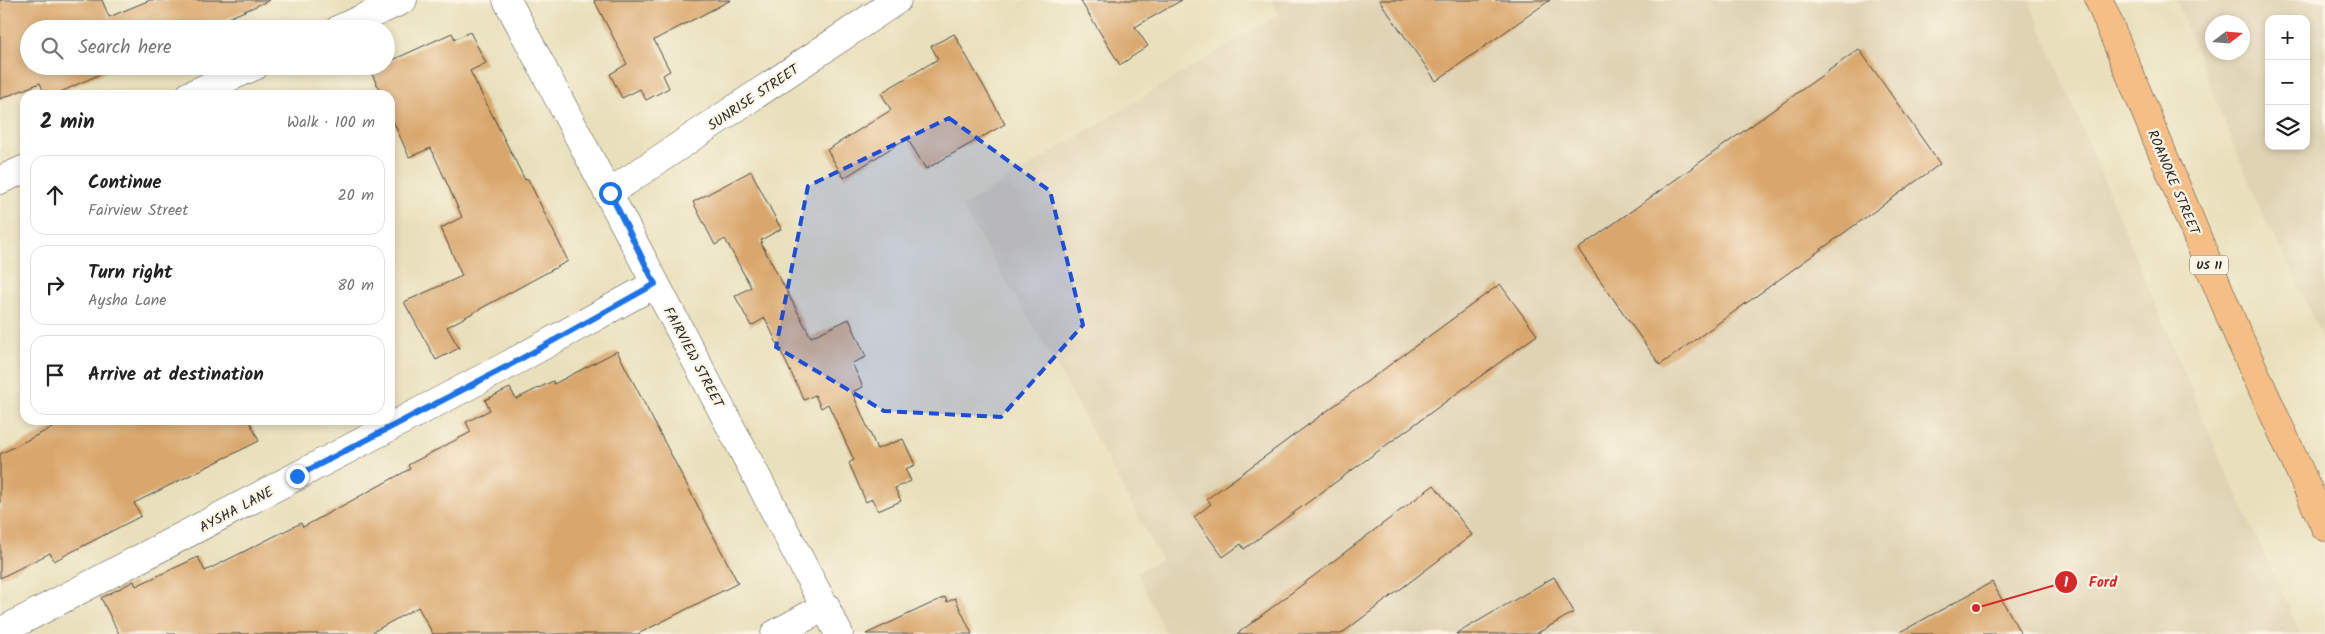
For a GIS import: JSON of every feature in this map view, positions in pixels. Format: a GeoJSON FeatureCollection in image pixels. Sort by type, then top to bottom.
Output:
{"type":"FeatureCollection","features":[{"type":"Feature","properties":{"kind":"main road","name":"ROANOKE STREET"},"geometry":{"type":"LineString","coordinates":[[2098,0],[2237,332],[2325,526]]}},
{"type":"Feature","properties":{"kind":"street"},"geometry":{"type":"LineString","coordinates":[[359,20],[403,0]]}},
{"type":"Feature","properties":{"kind":"street","name":"FAIRVIEW STREET"},"geometry":{"type":"LineString","coordinates":[[507,0],[840,634]]}},
{"type":"Feature","properties":{"kind":"street","name":"SUNRISE STREET"},"geometry":{"type":"LineString","coordinates":[[610,193],[897,0]]}},
{"type":"Feature","properties":{"kind":"street"},"geometry":{"type":"LineString","coordinates":[[201,90],[235,75]]}},
{"type":"Feature","properties":{"kind":"street"},"geometry":{"type":"LineString","coordinates":[[0,180],[20,170]]}},
{"type":"Feature","properties":{"kind":"street","name":"AYSHA LANE"},"geometry":{"type":"LineString","coordinates":[[0,632],[508,366],[655,284]]}},
{"type":"Feature","properties":{"kind":"street"},"geometry":{"type":"LineString","coordinates":[[775,634],[826,606]]}},
{"type":"Feature","properties":{"kind":"highlighted area"},"geometry":{"type":"Polygon","coordinates":[[[949,118],[1050,191],[1083,325],[1001,417],[884,411],[776,347],[808,186],[949,118]]]}},
{"type":"Feature","properties":{"kind":"shaded area"},"geometry":{"type":"Polygon","coordinates":[[[1271,0],[2029,0],[2211,438],[2301,634],[1166,634],[1137,573],[1161,559],[1059,370],[962,207],[1279,14],[1271,0]]]}},
{"type":"Feature","properties":{"kind":"shaded area"},"geometry":{"type":"Polygon","coordinates":[[[2176,0],[2325,0],[2325,345],[2283,251],[2268,227],[2176,0]]]}},
{"type":"Feature","properties":{"kind":"building"},"geometry":{"type":"Polygon","coordinates":[[[0,0],[102,0],[109,17],[150,0],[270,0],[224,20],[20,20],[20,75],[98,75],[65,90],[43,90],[40,83],[0,99],[0,0]]]}},
{"type":"Feature","properties":{"kind":"building"},"geometry":{"type":"Polygon","coordinates":[[[594,0],[731,0],[654,40],[670,71],[663,75],[669,88],[646,100],[640,89],[622,98],[610,74],[627,64],[594,0]]]}},
{"type":"Feature","properties":{"kind":"building"},"geometry":{"type":"Polygon","coordinates":[[[1080,0],[1182,0],[1135,27],[1148,46],[1120,65],[1080,0]]]}},
{"type":"Feature","properties":{"kind":"building"},"geometry":{"type":"Polygon","coordinates":[[[1379,0],[1550,0],[1436,81],[1379,0]]]}},
{"type":"Feature","properties":{"kind":"building"},"geometry":{"type":"Polygon","coordinates":[[[470,32],[486,63],[470,71],[525,180],[528,179],[568,261],[447,327],[459,348],[436,360],[404,302],[462,276],[441,228],[462,217],[431,148],[409,157],[395,125],[395,90],[380,90],[372,75],[395,75],[395,59],[452,33],[455,39],[470,32]]]}},
{"type":"Feature","properties":{"kind":"building"},"geometry":{"type":"Polygon","coordinates":[[[954,34],[1005,124],[926,169],[907,138],[844,178],[827,150],[891,110],[881,93],[938,59],[931,46],[954,34]]]}},
{"type":"Feature","properties":{"kind":"building"},"geometry":{"type":"Polygon","coordinates":[[[1859,49],[1940,164],[1660,365],[1578,249],[1859,49]]]}},
{"type":"Feature","properties":{"kind":"building"},"geometry":{"type":"Polygon","coordinates":[[[751,171],[781,229],[761,240],[761,243],[811,337],[849,319],[866,357],[852,363],[863,387],[852,392],[877,449],[903,439],[915,465],[905,469],[911,481],[895,488],[901,501],[878,511],[872,499],[866,502],[849,463],[854,460],[828,404],[821,408],[815,395],[804,400],[765,318],[751,326],[735,296],[751,287],[725,239],[715,245],[693,202],[751,171]]]}},
{"type":"Feature","properties":{"kind":"building"},"geometry":{"type":"Polygon","coordinates":[[[1500,284],[1537,335],[1244,549],[1241,544],[1223,557],[1194,517],[1211,504],[1207,499],[1500,284]]]}},
{"type":"Feature","properties":{"kind":"building"},"geometry":{"type":"Polygon","coordinates":[[[617,351],[738,583],[638,634],[433,634],[418,607],[369,634],[119,634],[101,598],[134,581],[136,586],[198,557],[205,571],[301,523],[303,527],[410,469],[408,465],[471,432],[466,422],[490,410],[485,400],[510,388],[516,399],[553,381],[554,384],[617,351]]]}},
{"type":"Feature","properties":{"kind":"building"},"geometry":{"type":"Polygon","coordinates":[[[57,425],[251,425],[259,441],[134,503],[141,516],[54,561],[50,553],[0,578],[0,454],[57,425]]]}},
{"type":"Feature","properties":{"kind":"building"},"geometry":{"type":"Polygon","coordinates":[[[1434,485],[1472,535],[1341,634],[1237,634],[1434,485]]]}},
{"type":"Feature","properties":{"kind":"building"},"geometry":{"type":"Polygon","coordinates":[[[1554,577],[1574,612],[1536,634],[1456,634],[1554,577]]]}},
{"type":"Feature","properties":{"kind":"building"},"geometry":{"type":"Polygon","coordinates":[[[1992,582],[2021,634],[1897,634],[1992,582]]]}},
{"type":"Feature","properties":{"kind":"building"},"geometry":{"type":"Polygon","coordinates":[[[945,597],[947,602],[955,598],[972,634],[866,634],[945,597]]]}},
{"type":"Feature","properties":{"kind":"place","name":"Ford"},"geometry":{"type":"Point","coordinates":[1976,608]}},
{"type":"Feature","properties":{"kind":"route"},"geometry":{"type":"LineString","coordinates":[[297,476],[508,366],[655,284],[610,193]]}}]}
